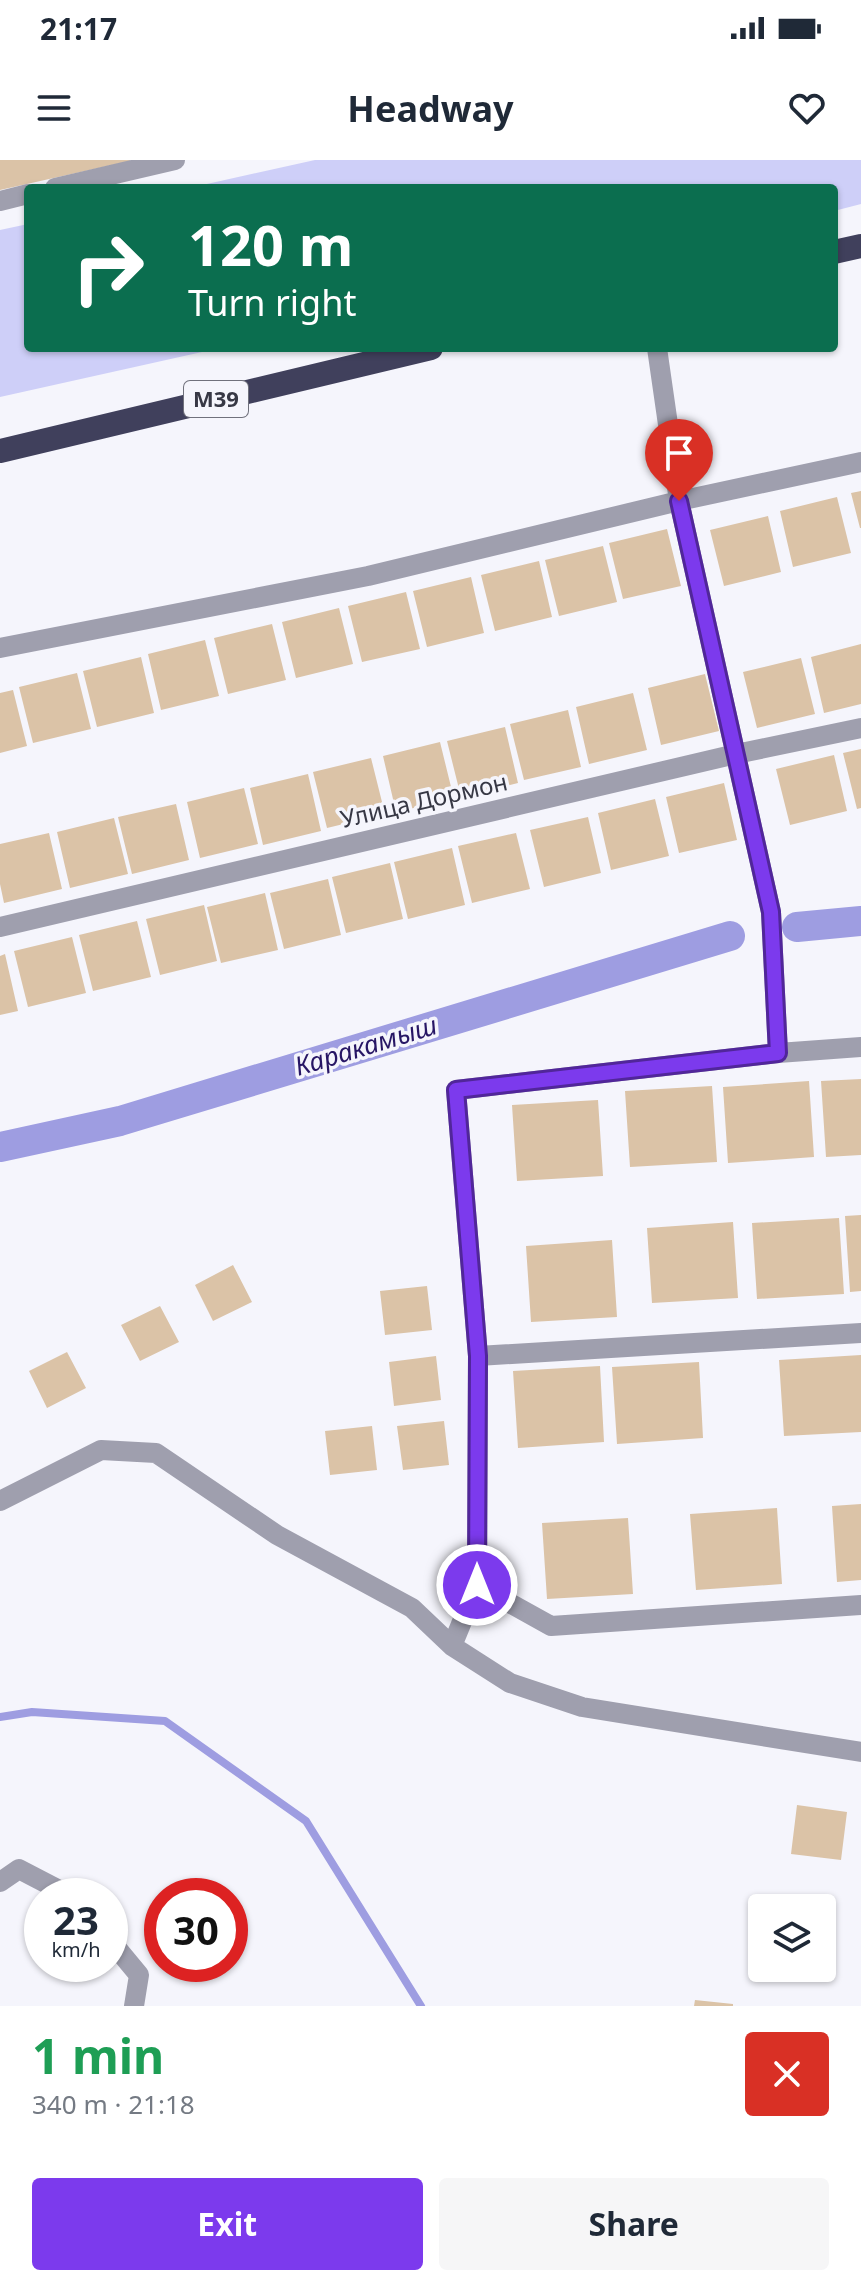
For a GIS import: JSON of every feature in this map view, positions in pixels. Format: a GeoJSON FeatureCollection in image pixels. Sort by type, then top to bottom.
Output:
{"type":"FeatureCollection","features":[{"type":"Feature","properties":{"kind":"highway"},"geometry":{"type":"LineString","coordinates":[[838,251],[861,246]]}},
{"type":"Feature","properties":{"kind":"highway","name":"M39"},"geometry":{"type":"LineString","coordinates":[[0,451],[414,352]]}},
{"type":"Feature","properties":{"kind":"street"},"geometry":{"type":"LineString","coordinates":[[72,184],[175,160]]}},
{"type":"Feature","properties":{"kind":"street"},"geometry":{"type":"LineString","coordinates":[[0,201],[24,195]]}},
{"type":"Feature","properties":{"kind":"street"},"geometry":{"type":"LineString","coordinates":[[658,352],[679,501],[771,912],[778,1053]]}},
{"type":"Feature","properties":{"kind":"street"},"geometry":{"type":"LineString","coordinates":[[0,648],[368,576],[679,501],[861,462]]}},
{"type":"Feature","properties":{"kind":"street","name":"Улица Дормон"},"geometry":{"type":"LineString","coordinates":[[0,927],[736,754],[861,728]]}},
{"type":"Feature","properties":{"kind":"street"},"geometry":{"type":"LineString","coordinates":[[452,1646],[477,1585],[478,1356],[456,1090],[778,1053],[861,1047]]}},
{"type":"Feature","properties":{"kind":"street"},"geometry":{"type":"LineString","coordinates":[[478,1356],[861,1333]]}},
{"type":"Feature","properties":{"kind":"street"},"geometry":{"type":"LineString","coordinates":[[0,1501],[101,1450],[156,1453],[277,1535],[412,1608],[452,1646],[510,1683],[582,1707],[861,1752]]}},
{"type":"Feature","properties":{"kind":"street"},"geometry":{"type":"LineString","coordinates":[[477,1585],[551,1626],[861,1605]]}},
{"type":"Feature","properties":{"kind":"street"},"geometry":{"type":"LineString","coordinates":[[0,1882],[19,1869],[36,1878]]}},
{"type":"Feature","properties":{"kind":"street"},"geometry":{"type":"LineString","coordinates":[[128,1962],[139,1975],[134,2006]]}},
{"type":"Feature","properties":{"kind":"shaded area"},"geometry":{"type":"Polygon","coordinates":[[[315,160],[861,160],[861,204],[838,210],[838,184],[207,184],[315,160]]]}},
{"type":"Feature","properties":{"kind":"shaded area"},"geometry":{"type":"Polygon","coordinates":[[[24,225],[24,352],[202,352],[0,397],[0,230],[24,225]]]}},
{"type":"Feature","properties":{"kind":"building"},"geometry":{"type":"Polygon","coordinates":[[[0,160],[130,160],[130,161],[0,190],[0,160]]]}},
{"type":"Feature","properties":{"kind":"building"},"geometry":{"type":"Polygon","coordinates":[[[861,491],[861,528],[860,528],[851,493],[861,491]]]}},
{"type":"Feature","properties":{"kind":"building"},"geometry":{"type":"Polygon","coordinates":[[[837,497],[851,553],[793,567],[780,511],[837,497]]]}},
{"type":"Feature","properties":{"kind":"building"},"geometry":{"type":"Polygon","coordinates":[[[768,516],[781,572],[724,586],[710,530],[768,516]]]}},
{"type":"Feature","properties":{"kind":"building"},"geometry":{"type":"Polygon","coordinates":[[[667,529],[681,586],[623,599],[609,543],[667,529]]]}},
{"type":"Feature","properties":{"kind":"building"},"geometry":{"type":"Polygon","coordinates":[[[603,546],[617,602],[559,616],[545,560],[603,546]]]}},
{"type":"Feature","properties":{"kind":"building"},"geometry":{"type":"Polygon","coordinates":[[[539,561],[552,617],[495,631],[481,575],[539,561]]]}},
{"type":"Feature","properties":{"kind":"building"},"geometry":{"type":"Polygon","coordinates":[[[471,577],[484,633],[427,647],[413,591],[471,577]]]}},
{"type":"Feature","properties":{"kind":"building"},"geometry":{"type":"Polygon","coordinates":[[[406,592],[420,649],[362,662],[348,606],[406,592]]]}},
{"type":"Feature","properties":{"kind":"building"},"geometry":{"type":"Polygon","coordinates":[[[339,608],[353,664],[296,678],[282,622],[339,608]]]}},
{"type":"Feature","properties":{"kind":"building"},"geometry":{"type":"Polygon","coordinates":[[[272,624],[286,680],[228,694],[214,638],[272,624]]]}},
{"type":"Feature","properties":{"kind":"building"},"geometry":{"type":"Polygon","coordinates":[[[205,640],[219,696],[161,710],[148,654],[205,640]]]}},
{"type":"Feature","properties":{"kind":"building"},"geometry":{"type":"Polygon","coordinates":[[[861,644],[861,704],[824,713],[811,657],[861,644]]]}},
{"type":"Feature","properties":{"kind":"building"},"geometry":{"type":"Polygon","coordinates":[[[141,657],[154,713],[97,727],[83,671],[141,657]]]}},
{"type":"Feature","properties":{"kind":"building"},"geometry":{"type":"Polygon","coordinates":[[[801,658],[815,714],[757,728],[743,672],[801,658]]]}},
{"type":"Feature","properties":{"kind":"building"},"geometry":{"type":"Polygon","coordinates":[[[77,673],[91,729],[33,743],[19,687],[77,673]]]}},
{"type":"Feature","properties":{"kind":"building"},"geometry":{"type":"Polygon","coordinates":[[[705,674],[719,731],[661,745],[648,688],[705,674]]]}},
{"type":"Feature","properties":{"kind":"building"},"geometry":{"type":"Polygon","coordinates":[[[13,690],[27,746],[0,753],[0,693],[13,690]]]}},
{"type":"Feature","properties":{"kind":"building"},"geometry":{"type":"Polygon","coordinates":[[[633,693],[647,750],[589,764],[576,707],[633,693]]]}},
{"type":"Feature","properties":{"kind":"building"},"geometry":{"type":"Polygon","coordinates":[[[568,710],[581,767],[524,780],[510,724],[568,710]]]}},
{"type":"Feature","properties":{"kind":"building"},"geometry":{"type":"Polygon","coordinates":[[[505,727],[518,783],[461,797],[447,741],[505,727]]]}},
{"type":"Feature","properties":{"kind":"building"},"geometry":{"type":"Polygon","coordinates":[[[440,742],[454,799],[396,812],[383,756],[440,742]]]}},
{"type":"Feature","properties":{"kind":"building"},"geometry":{"type":"Polygon","coordinates":[[[861,749],[861,808],[857,809],[843,753],[861,749]]]}},
{"type":"Feature","properties":{"kind":"building"},"geometry":{"type":"Polygon","coordinates":[[[834,755],[847,811],[790,825],[776,769],[834,755]]]}},
{"type":"Feature","properties":{"kind":"building"},"geometry":{"type":"Polygon","coordinates":[[[371,758],[385,814],[327,828],[313,772],[371,758]]]}},
{"type":"Feature","properties":{"kind":"building"},"geometry":{"type":"Polygon","coordinates":[[[308,774],[321,831],[263,845],[250,788],[308,774]]]}},
{"type":"Feature","properties":{"kind":"building"},"geometry":{"type":"Polygon","coordinates":[[[724,783],[737,840],[679,853],[666,797],[724,783]]]}},
{"type":"Feature","properties":{"kind":"building"},"geometry":{"type":"Polygon","coordinates":[[[244,788],[258,844],[200,858],[187,802],[244,788]]]}},
{"type":"Feature","properties":{"kind":"building"},"geometry":{"type":"Polygon","coordinates":[[[655,799],[669,856],[611,870],[598,813],[655,799]]]}},
{"type":"Feature","properties":{"kind":"building"},"geometry":{"type":"Polygon","coordinates":[[[176,804],[189,860],[132,874],[118,817],[176,804]]]}},
{"type":"Feature","properties":{"kind":"building"},"geometry":{"type":"Polygon","coordinates":[[[588,817],[601,873],[544,887],[530,830],[588,817]]]}},
{"type":"Feature","properties":{"kind":"building"},"geometry":{"type":"Polygon","coordinates":[[[114,818],[128,874],[70,888],[57,832],[114,818]]]}},
{"type":"Feature","properties":{"kind":"building"},"geometry":{"type":"Polygon","coordinates":[[[49,833],[62,889],[4,903],[0,884],[0,844],[49,833]]]}},
{"type":"Feature","properties":{"kind":"building"},"geometry":{"type":"Polygon","coordinates":[[[516,833],[530,889],[472,903],[458,846],[516,833]]]}},
{"type":"Feature","properties":{"kind":"building"},"geometry":{"type":"Polygon","coordinates":[[[452,848],[465,905],[408,919],[394,862],[452,848]]]}},
{"type":"Feature","properties":{"kind":"building"},"geometry":{"type":"Polygon","coordinates":[[[390,863],[403,919],[346,933],[332,877],[390,863]]]}},
{"type":"Feature","properties":{"kind":"building"},"geometry":{"type":"Polygon","coordinates":[[[328,879],[341,935],[284,949],[270,893],[328,879]]]}},
{"type":"Feature","properties":{"kind":"building"},"geometry":{"type":"Polygon","coordinates":[[[265,893],[278,950],[221,963],[207,907],[265,893]]]}},
{"type":"Feature","properties":{"kind":"building"},"geometry":{"type":"Polygon","coordinates":[[[204,905],[217,961],[160,975],[146,919],[204,905]]]}},
{"type":"Feature","properties":{"kind":"building"},"geometry":{"type":"Polygon","coordinates":[[[137,921],[151,977],[93,991],[79,935],[137,921]]]}},
{"type":"Feature","properties":{"kind":"building"},"geometry":{"type":"Polygon","coordinates":[[[72,937],[86,993],[28,1007],[14,951],[72,937]]]}},
{"type":"Feature","properties":{"kind":"building"},"geometry":{"type":"Polygon","coordinates":[[[5,954],[18,1011],[0,1015],[0,956],[5,954]]]}},
{"type":"Feature","properties":{"kind":"building"},"geometry":{"type":"Polygon","coordinates":[[[861,1079],[861,1155],[826,1157],[821,1081],[861,1079]]]}},
{"type":"Feature","properties":{"kind":"building"},"geometry":{"type":"Polygon","coordinates":[[[809,1081],[814,1157],[728,1163],[723,1087],[809,1081]]]}},
{"type":"Feature","properties":{"kind":"building"},"geometry":{"type":"Polygon","coordinates":[[[712,1086],[717,1162],[630,1167],[625,1091],[712,1086]]]}},
{"type":"Feature","properties":{"kind":"building"},"geometry":{"type":"Polygon","coordinates":[[[598,1100],[603,1176],[517,1181],[512,1105],[598,1100]]]}},
{"type":"Feature","properties":{"kind":"building"},"geometry":{"type":"Polygon","coordinates":[[[861,1215],[861,1291],[850,1292],[845,1216],[861,1215]]]}},
{"type":"Feature","properties":{"kind":"building"},"geometry":{"type":"Polygon","coordinates":[[[839,1218],[844,1294],[757,1299],[752,1223],[839,1218]]]}},
{"type":"Feature","properties":{"kind":"building"},"geometry":{"type":"Polygon","coordinates":[[[733,1222],[738,1298],[652,1303],[647,1228],[733,1222]]]}},
{"type":"Feature","properties":{"kind":"building"},"geometry":{"type":"Polygon","coordinates":[[[612,1240],[617,1317],[531,1322],[526,1246],[612,1240]]]}},
{"type":"Feature","properties":{"kind":"building"},"geometry":{"type":"Polygon","coordinates":[[[233,1265],[252,1302],[213,1321],[195,1285],[233,1265]]]}},
{"type":"Feature","properties":{"kind":"building"},"geometry":{"type":"Polygon","coordinates":[[[427,1286],[432,1330],[385,1335],[380,1291],[427,1286]]]}},
{"type":"Feature","properties":{"kind":"building"},"geometry":{"type":"Polygon","coordinates":[[[160,1306],[179,1342],[140,1361],[121,1325],[160,1306]]]}},
{"type":"Feature","properties":{"kind":"building"},"geometry":{"type":"Polygon","coordinates":[[[67,1352],[86,1388],[47,1408],[29,1371],[67,1352]]]}},
{"type":"Feature","properties":{"kind":"building"},"geometry":{"type":"Polygon","coordinates":[[[861,1355],[861,1432],[784,1436],[779,1360],[861,1355]]]}},
{"type":"Feature","properties":{"kind":"building"},"geometry":{"type":"Polygon","coordinates":[[[436,1356],[441,1400],[394,1406],[389,1362],[436,1356]]]}},
{"type":"Feature","properties":{"kind":"building"},"geometry":{"type":"Polygon","coordinates":[[[699,1362],[703,1438],[617,1444],[612,1367],[699,1362]]]}},
{"type":"Feature","properties":{"kind":"building"},"geometry":{"type":"Polygon","coordinates":[[[600,1366],[604,1442],[518,1448],[513,1371],[600,1366]]]}},
{"type":"Feature","properties":{"kind":"building"},"geometry":{"type":"Polygon","coordinates":[[[444,1421],[449,1465],[403,1470],[397,1426],[444,1421]]]}},
{"type":"Feature","properties":{"kind":"building"},"geometry":{"type":"Polygon","coordinates":[[[372,1426],[377,1470],[330,1475],[325,1431],[372,1426]]]}},
{"type":"Feature","properties":{"kind":"building"},"geometry":{"type":"Polygon","coordinates":[[[861,1504],[861,1580],[837,1582],[832,1506],[861,1504]]]}},
{"type":"Feature","properties":{"kind":"building"},"geometry":{"type":"Polygon","coordinates":[[[777,1508],[782,1584],[696,1590],[690,1514],[777,1508]]]}},
{"type":"Feature","properties":{"kind":"building"},"geometry":{"type":"Polygon","coordinates":[[[628,1518],[633,1594],[547,1599],[542,1523],[628,1518]]]}},
{"type":"Feature","properties":{"kind":"building"},"geometry":{"type":"Polygon","coordinates":[[[797,1805],[847,1812],[841,1860],[791,1854],[797,1805]]]}},
{"type":"Feature","properties":{"kind":"building"},"geometry":{"type":"Polygon","coordinates":[[[695,2000],[733,2004],[733,2006],[694,2006],[695,2000]]]}},
{"type":"Feature","properties":{"kind":"waterway","name":"Каракамыш"},"geometry":{"type":"LineString","coordinates":[[797,927],[861,921]]}},
{"type":"Feature","properties":{"kind":"waterway","name":"Каракамыш"},"geometry":{"type":"LineString","coordinates":[[0,1147],[120,1121],[730,936]]}},
{"type":"Feature","properties":{"kind":"waterway"},"geometry":{"type":"LineString","coordinates":[[0,1717],[32,1712],[165,1721],[306,1821],[421,2006]]}},
{"type":"Feature","properties":{"kind":"route"},"geometry":{"type":"LineString","coordinates":[[477,1585],[478,1356],[456,1090],[778,1053],[771,912],[679,501]]}}]}
